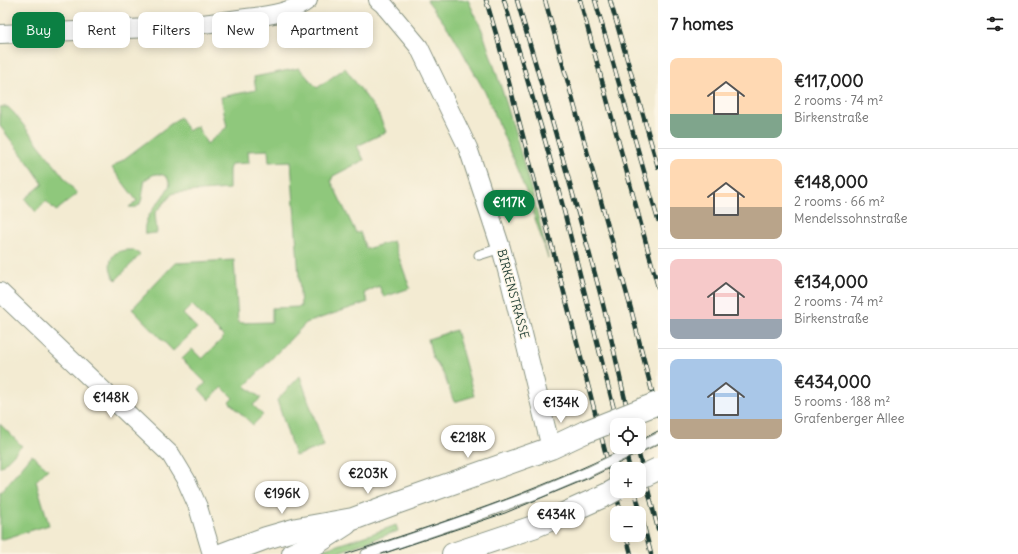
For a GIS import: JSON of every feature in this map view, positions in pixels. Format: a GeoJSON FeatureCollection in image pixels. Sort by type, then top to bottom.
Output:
{"type":"FeatureCollection","features":[{"type":"Feature","properties":{"kind":"main road"},"geometry":{"type":"LineString","coordinates":[[223,554],[253,542],[297,529],[353,519],[551,448],[585,432],[658,403]]}},
{"type":"Feature","properties":{"kind":"main road"},"geometry":{"type":"LineString","coordinates":[[646,475],[658,469]]}},
{"type":"Feature","properties":{"kind":"main road"},"geometry":{"type":"LineString","coordinates":[[453,554],[534,527],[610,492]]}},
{"type":"Feature","properties":{"kind":"main road"},"geometry":{"type":"LineString","coordinates":[[293,554],[315,544],[353,519]]}},
{"type":"Feature","properties":{"kind":"street"},"geometry":{"type":"LineString","coordinates":[[0,34],[177,27],[289,10],[308,0]]}},
{"type":"Feature","properties":{"kind":"street","name":"BIRKENSTRASSE"},"geometry":{"type":"LineString","coordinates":[[378,0],[419,47],[468,148],[501,248],[551,448]]}},
{"type":"Feature","properties":{"kind":"street"},"geometry":{"type":"LineString","coordinates":[[0,292],[171,455],[186,480],[198,507],[212,554]]}},
{"type":"Feature","properties":{"kind":"lane"},"geometry":{"type":"LineString","coordinates":[[479,255],[501,248]]}},
{"type":"Feature","properties":{"kind":"lane"},"geometry":{"type":"LineString","coordinates":[[366,554],[539,493],[588,472],[658,438]]}},
{"type":"Feature","properties":{"kind":"green space"},"geometry":{"type":"Polygon","coordinates":[[[427,0],[468,0],[482,30],[506,102],[533,196],[548,258],[527,194],[485,92],[453,35],[427,0]]]}},
{"type":"Feature","properties":{"kind":"green space"},"geometry":{"type":"Polygon","coordinates":[[[299,68],[317,88],[345,68],[378,113],[386,132],[357,146],[364,160],[333,176],[331,181],[356,233],[360,232],[366,249],[393,241],[410,288],[384,297],[379,286],[364,293],[368,302],[306,323],[245,386],[261,398],[253,405],[263,415],[253,425],[229,402],[233,398],[222,387],[209,400],[199,389],[206,383],[182,359],[192,349],[202,359],[224,337],[192,305],[183,314],[197,328],[173,351],[132,309],[175,263],[234,260],[238,323],[272,322],[272,308],[301,307],[291,161],[269,162],[268,150],[248,151],[249,163],[231,164],[229,170],[229,189],[173,193],[155,213],[157,233],[145,234],[146,221],[170,184],[167,177],[161,174],[156,174],[145,180],[139,205],[137,207],[129,207],[137,201],[112,168],[180,117],[188,131],[197,126],[207,144],[227,127],[221,97],[256,90],[254,77],[299,68]]]}},
{"type":"Feature","properties":{"kind":"green space"},"geometry":{"type":"Polygon","coordinates":[[[0,107],[8,107],[14,113],[77,194],[56,211],[46,201],[36,212],[25,199],[43,184],[0,126],[0,107]]]}},
{"type":"Feature","properties":{"kind":"green space"},"geometry":{"type":"Polygon","coordinates":[[[134,250],[140,255],[116,280],[110,269],[111,259],[116,253],[134,250]]]}},
{"type":"Feature","properties":{"kind":"green space"},"geometry":{"type":"Polygon","coordinates":[[[456,330],[474,396],[454,402],[444,375],[432,356],[428,339],[456,330]]]}},
{"type":"Feature","properties":{"kind":"green space"},"geometry":{"type":"Polygon","coordinates":[[[300,376],[324,446],[295,456],[277,400],[300,376]]]}},
{"type":"Feature","properties":{"kind":"green space"},"geometry":{"type":"Polygon","coordinates":[[[0,424],[22,446],[0,468],[0,424]]]}},
{"type":"Feature","properties":{"kind":"green space"},"geometry":{"type":"Polygon","coordinates":[[[32,455],[48,469],[36,481],[49,525],[0,540],[0,491],[1,492],[32,455]]]}},
{"type":"Feature","properties":{"kind":"green space"},"geometry":{"type":"Polygon","coordinates":[[[396,525],[398,531],[333,554],[312,554],[316,552],[396,525]]]}},
{"type":"Feature","properties":{"kind":"tram line"},"geometry":{"type":"LineString","coordinates":[[646,437],[658,431]]}},
{"type":"Feature","properties":{"kind":"tram line"},"geometry":{"type":"LineString","coordinates":[[382,554],[505,513],[589,478],[658,444]]}},
{"type":"Feature","properties":{"kind":"tram line"},"geometry":{"type":"LineString","coordinates":[[346,554],[489,506],[559,478],[612,454]]}},
{"type":"Feature","properties":{"kind":"railway"},"geometry":{"type":"LineString","coordinates":[[486,0],[497,37],[619,506]]}},
{"type":"Feature","properties":{"kind":"railway"},"geometry":{"type":"LineString","coordinates":[[504,0],[562,203],[616,418]]}},
{"type":"Feature","properties":{"kind":"railway"},"geometry":{"type":"LineString","coordinates":[[517,0],[599,289],[629,418]]}},
{"type":"Feature","properties":{"kind":"railway"},"geometry":{"type":"LineString","coordinates":[[545,0],[631,309],[658,415]]}},
{"type":"Feature","properties":{"kind":"railway"},"geometry":{"type":"LineString","coordinates":[[580,0],[658,287]]}},
{"type":"Feature","properties":{"kind":"railway"},"geometry":{"type":"LineString","coordinates":[[595,0],[658,220]]}},
{"type":"Feature","properties":{"kind":"railway"},"geometry":{"type":"LineString","coordinates":[[610,0],[658,167]]}},
{"type":"Feature","properties":{"kind":"railway"},"geometry":{"type":"LineString","coordinates":[[626,454],[628,462]]}},
{"type":"Feature","properties":{"kind":"railway"},"geometry":{"type":"LineString","coordinates":[[639,454],[658,529]]}},
{"type":"Feature","properties":{"kind":"railway"},"geometry":{"type":"LineString","coordinates":[[637,498],[651,554]]}},
{"type":"Feature","properties":{"kind":"railway"},"geometry":{"type":"LineString","coordinates":[[628,542],[631,554]]}}]}
